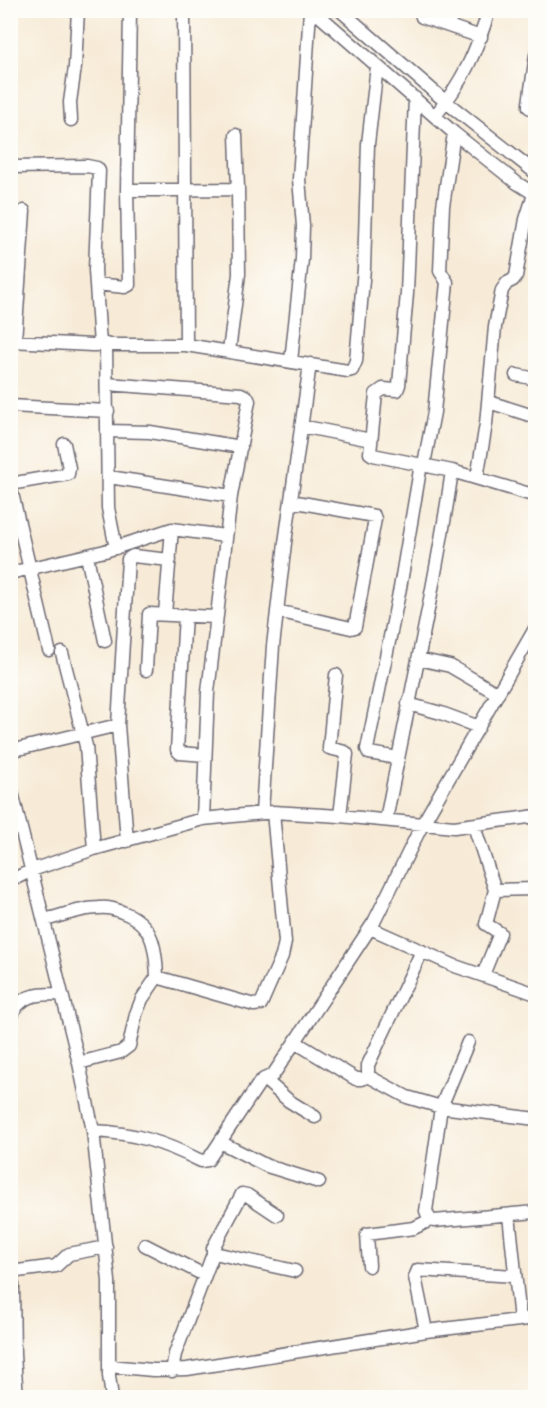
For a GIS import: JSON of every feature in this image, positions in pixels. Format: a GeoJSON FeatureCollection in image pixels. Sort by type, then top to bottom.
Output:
{"type":"FeatureCollection","features":[{"type":"Feature","properties":{"kind":"street"},"geometry":{"type":"LineString","coordinates":[[71,120],[70,102],[75,67],[78,10]]}},
{"type":"Feature","properties":{"kind":"street"},"geometry":{"type":"LineString","coordinates":[[96,284],[129,285],[127,190],[130,10]]}},
{"type":"Feature","properties":{"kind":"street"},"geometry":{"type":"LineString","coordinates":[[184,10],[186,345]]}},
{"type":"Feature","properties":{"kind":"street"},"geometry":{"type":"LineString","coordinates":[[311,10],[454,133],[535,193],[516,276],[504,285],[502,290],[495,327],[489,402],[477,478]]}},
{"type":"Feature","properties":{"kind":"street"},"geometry":{"type":"LineString","coordinates":[[291,361],[302,259],[303,226],[299,179],[311,10]]}},
{"type":"Feature","properties":{"kind":"street"},"geometry":{"type":"LineString","coordinates":[[340,10],[451,95],[521,163],[536,173]]}},
{"type":"Feature","properties":{"kind":"street"},"geometry":{"type":"LineString","coordinates":[[420,10],[422,17],[481,37]]}},
{"type":"Feature","properties":{"kind":"street"},"geometry":{"type":"LineString","coordinates":[[435,116],[451,95],[473,58],[489,10]]}},
{"type":"Feature","properties":{"kind":"street"},"geometry":{"type":"LineString","coordinates":[[536,55],[529,103],[529,107],[536,111]]}},
{"type":"Feature","properties":{"kind":"street"},"geometry":{"type":"LineString","coordinates":[[24,211],[13,341],[186,345],[352,370],[356,361],[364,268],[368,144],[377,66]]}},
{"type":"Feature","properties":{"kind":"street"},"geometry":{"type":"LineString","coordinates":[[416,98],[407,293],[399,385],[397,390],[383,389],[376,394],[371,454],[452,471],[536,496]]}},
{"type":"Feature","properties":{"kind":"street"},"geometry":{"type":"LineString","coordinates":[[398,758],[369,753],[367,749],[434,412],[447,279],[440,271],[443,206],[454,133]]}},
{"type":"Feature","properties":{"kind":"street"},"geometry":{"type":"LineString","coordinates":[[229,351],[239,274],[236,135]]}},
{"type":"Feature","properties":{"kind":"street"},"geometry":{"type":"LineString","coordinates":[[10,167],[97,168],[99,176],[96,284],[107,384],[108,508],[116,548]]}},
{"type":"Feature","properties":{"kind":"street"},"geometry":{"type":"LineString","coordinates":[[127,190],[238,189]]}},
{"type":"Feature","properties":{"kind":"street"},"geometry":{"type":"LineString","coordinates":[[157,977],[254,1005],[261,1004],[282,956],[285,942],[268,812],[277,611],[310,364]]}},
{"type":"Feature","properties":{"kind":"street"},"geometry":{"type":"LineString","coordinates":[[516,375],[536,379]]}},
{"type":"Feature","properties":{"kind":"street"},"geometry":{"type":"LineString","coordinates":[[107,384],[241,394],[247,397],[249,407],[225,537],[208,692],[203,819]]}},
{"type":"Feature","properties":{"kind":"street"},"geometry":{"type":"LineString","coordinates":[[489,402],[536,417]]}},
{"type":"Feature","properties":{"kind":"street"},"geometry":{"type":"LineString","coordinates":[[10,406],[108,411]]}},
{"type":"Feature","properties":{"kind":"street"},"geometry":{"type":"LineString","coordinates":[[301,426],[371,440]]}},
{"type":"Feature","properties":{"kind":"street"},"geometry":{"type":"LineString","coordinates":[[108,431],[169,434],[241,447]]}},
{"type":"Feature","properties":{"kind":"street"},"geometry":{"type":"LineString","coordinates":[[49,650],[10,484],[68,474],[64,444]]}},
{"type":"Feature","properties":{"kind":"street"},"geometry":{"type":"LineString","coordinates":[[386,820],[441,547],[452,471]]}},
{"type":"Feature","properties":{"kind":"street"},"geometry":{"type":"LineString","coordinates":[[109,477],[231,496]]}},
{"type":"Feature","properties":{"kind":"street"},"geometry":{"type":"LineString","coordinates":[[277,611],[355,627],[375,519],[374,516],[291,501]]}},
{"type":"Feature","properties":{"kind":"street"},"geometry":{"type":"LineString","coordinates":[[10,573],[87,556],[172,529],[225,537]]}},
{"type":"Feature","properties":{"kind":"street"},"geometry":{"type":"LineString","coordinates":[[165,614],[172,529]]}},
{"type":"Feature","properties":{"kind":"street"},"geometry":{"type":"LineString","coordinates":[[87,556],[105,641]]}},
{"type":"Feature","properties":{"kind":"street"},"geometry":{"type":"LineString","coordinates":[[127,840],[118,725],[128,559],[133,556],[170,560]]}},
{"type":"Feature","properties":{"kind":"street"},"geometry":{"type":"LineString","coordinates":[[147,670],[148,616],[165,614],[216,617]]}},
{"type":"Feature","properties":{"kind":"street"},"geometry":{"type":"LineString","coordinates":[[185,615],[177,750],[180,753],[206,755]]}},
{"type":"Feature","properties":{"kind":"street"},"geometry":{"type":"LineString","coordinates":[[93,1131],[123,1132],[154,1140],[203,1162],[208,1160],[264,1079],[273,1075],[370,928],[422,825],[536,627]]}},
{"type":"Feature","properties":{"kind":"street"},"geometry":{"type":"LineString","coordinates":[[62,653],[84,734],[94,849]]}},
{"type":"Feature","properties":{"kind":"street"},"geometry":{"type":"LineString","coordinates":[[418,659],[457,669],[498,694]]}},
{"type":"Feature","properties":{"kind":"street"},"geometry":{"type":"LineString","coordinates":[[336,675],[329,748],[347,754],[340,816]]}},
{"type":"Feature","properties":{"kind":"street"},"geometry":{"type":"LineString","coordinates":[[408,704],[478,727]]}},
{"type":"Feature","properties":{"kind":"street"},"geometry":{"type":"LineString","coordinates":[[10,751],[118,725]]}},
{"type":"Feature","properties":{"kind":"street"},"geometry":{"type":"LineString","coordinates":[[10,784],[79,1064],[93,1131],[109,1281],[109,1366],[112,1398]]}},
{"type":"Feature","properties":{"kind":"street"},"geometry":{"type":"LineString","coordinates":[[10,881],[32,870],[94,849],[203,819],[268,812],[340,816],[422,825],[474,826],[536,816]]}},
{"type":"Feature","properties":{"kind":"street"},"geometry":{"type":"LineString","coordinates":[[474,826],[495,890],[486,924],[500,933],[483,975]]}},
{"type":"Feature","properties":{"kind":"street"},"geometry":{"type":"LineString","coordinates":[[495,890],[536,889]]}},
{"type":"Feature","properties":{"kind":"street"},"geometry":{"type":"LineString","coordinates":[[44,920],[98,908],[111,909],[140,921],[147,929],[155,951],[157,977],[142,999],[129,1046],[121,1052],[79,1064]]}},
{"type":"Feature","properties":{"kind":"street"},"geometry":{"type":"LineString","coordinates":[[370,928],[422,951],[536,994]]}},
{"type":"Feature","properties":{"kind":"street"},"geometry":{"type":"LineString","coordinates":[[422,951],[368,1065],[368,1076],[407,1097],[441,1107],[536,1119]]}},
{"type":"Feature","properties":{"kind":"street"},"geometry":{"type":"LineString","coordinates":[[10,1018],[20,1002],[28,997],[39,994],[61,994]]}},
{"type":"Feature","properties":{"kind":"street"},"geometry":{"type":"LineString","coordinates":[[295,1042],[356,1079],[368,1076]]}},
{"type":"Feature","properties":{"kind":"street"},"geometry":{"type":"LineString","coordinates":[[430,1220],[426,1211],[441,1107],[468,1042]]}},
{"type":"Feature","properties":{"kind":"street"},"geometry":{"type":"LineString","coordinates":[[264,1079],[289,1101],[315,1117]]}},
{"type":"Feature","properties":{"kind":"street"},"geometry":{"type":"LineString","coordinates":[[220,1142],[267,1166],[319,1182]]}},
{"type":"Feature","properties":{"kind":"street"},"geometry":{"type":"LineString","coordinates":[[172,1371],[175,1354],[213,1254],[213,1248],[242,1194],[277,1215]]}},
{"type":"Feature","properties":{"kind":"street"},"geometry":{"type":"LineString","coordinates":[[369,1266],[367,1234],[414,1228],[430,1220],[536,1212]]}},
{"type":"Feature","properties":{"kind":"street"},"geometry":{"type":"LineString","coordinates":[[509,1215],[520,1320]]}},
{"type":"Feature","properties":{"kind":"street"},"geometry":{"type":"LineString","coordinates":[[145,1245],[204,1275]]}},
{"type":"Feature","properties":{"kind":"street"},"geometry":{"type":"LineString","coordinates":[[10,1272],[56,1266],[69,1254],[106,1247]]}},
{"type":"Feature","properties":{"kind":"street"},"geometry":{"type":"LineString","coordinates":[[213,1254],[295,1271]]}},
{"type":"Feature","properties":{"kind":"street"},"geometry":{"type":"LineString","coordinates":[[426,1331],[415,1277],[418,1270],[515,1276]]}},
{"type":"Feature","properties":{"kind":"street"},"geometry":{"type":"LineString","coordinates":[[10,1278],[13,1286],[17,1398]]}},
{"type":"Feature","properties":{"kind":"street"},"geometry":{"type":"LineString","coordinates":[[109,1366],[172,1371],[426,1331],[536,1318]]}}]}
